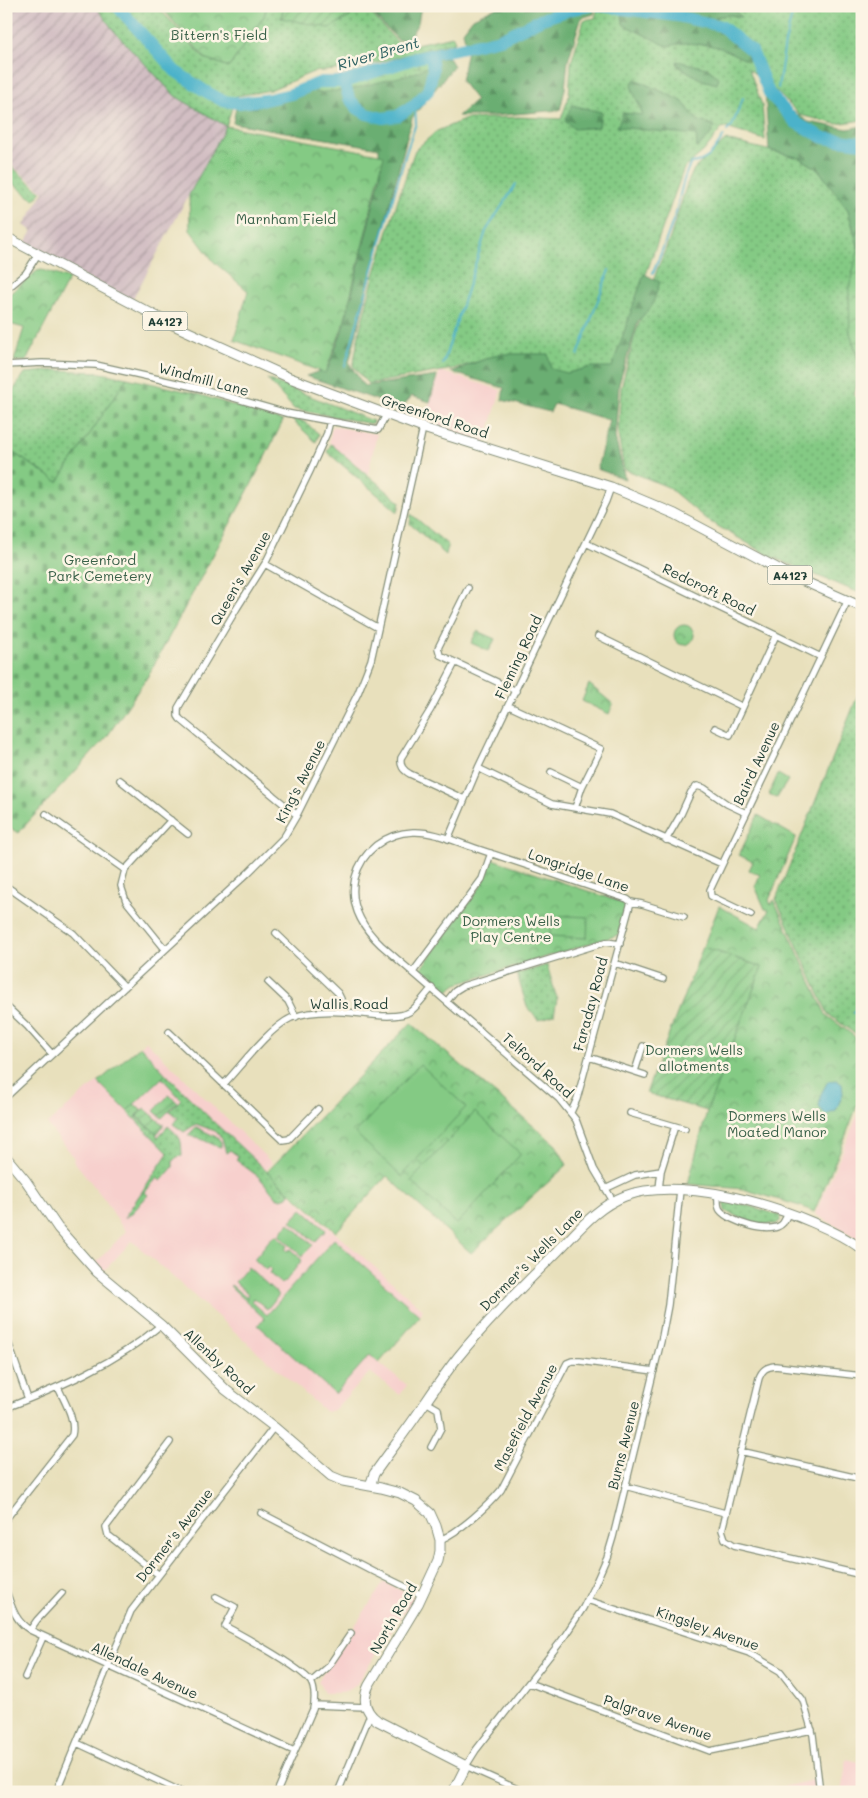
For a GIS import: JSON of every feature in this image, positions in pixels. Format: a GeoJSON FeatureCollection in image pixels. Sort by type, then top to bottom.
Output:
{"type":"FeatureCollection","features":[{"type":"Feature","properties":{"kind":"street","name":"Greenford Road"},"geometry":{"type":"LineString","coordinates":[[6,237],[171,324],[290,378],[423,428],[611,487],[675,514],[790,575],[847,602],[862,607]]}},
{"type":"Feature","properties":{"kind":"street"},"geometry":{"type":"LineString","coordinates":[[6,290],[26,273],[38,254]]}},
{"type":"Feature","properties":{"kind":"street","name":"Windmill Lane"},"geometry":{"type":"LineString","coordinates":[[6,364],[96,365],[203,389],[286,413],[378,430],[386,415]]}},
{"type":"Feature","properties":{"kind":"street","name":"Queen's Avenue"},"geometry":{"type":"LineString","coordinates":[[297,815],[191,729],[178,716],[178,708],[265,564],[328,433],[330,422]]}},
{"type":"Feature","properties":{"kind":"street","name":"King's Avenue"},"geometry":{"type":"LineString","coordinates":[[6,1098],[284,837],[358,694],[371,660],[423,428]]}},
{"type":"Feature","properties":{"kind":"street","name":"Fleming Road"},"geometry":{"type":"LineString","coordinates":[[448,839],[464,798],[611,487]]}},
{"type":"Feature","properties":{"kind":"street","name":"Redcroft Road"},"geometry":{"type":"LineString","coordinates":[[586,543],[820,657]]}},
{"type":"Feature","properties":{"kind":"street"},"geometry":{"type":"LineString","coordinates":[[265,564],[378,628]]}},
{"type":"Feature","properties":{"kind":"street"},"geometry":{"type":"LineString","coordinates":[[468,588],[438,648],[440,655],[516,691]]}},
{"type":"Feature","properties":{"kind":"street","name":"Baird Avenue"},"geometry":{"type":"LineString","coordinates":[[751,915],[711,896],[710,890],[847,602]]}},
{"type":"Feature","properties":{"kind":"street"},"geometry":{"type":"LineString","coordinates":[[715,728],[730,734],[776,635]]}},
{"type":"Feature","properties":{"kind":"street"},"geometry":{"type":"LineString","coordinates":[[598,636],[742,707]]}},
{"type":"Feature","properties":{"kind":"street"},"geometry":{"type":"LineString","coordinates":[[455,663],[431,709],[401,758],[400,764],[410,774],[464,798]]}},
{"type":"Feature","properties":{"kind":"street"},"geometry":{"type":"LineString","coordinates":[[509,706],[600,749],[582,787],[576,808]]}},
{"type":"Feature","properties":{"kind":"street"},"geometry":{"type":"LineString","coordinates":[[478,768],[552,804],[610,814],[722,864]]}},
{"type":"Feature","properties":{"kind":"street"},"geometry":{"type":"LineString","coordinates":[[551,772],[582,787]]}},
{"type":"Feature","properties":{"kind":"street"},"geometry":{"type":"LineString","coordinates":[[120,780],[188,834]]}},
{"type":"Feature","properties":{"kind":"street"},"geometry":{"type":"LineString","coordinates":[[666,840],[691,792],[697,786],[704,788],[727,804],[746,813]]}},
{"type":"Feature","properties":{"kind":"street"},"geometry":{"type":"LineString","coordinates":[[46,814],[125,870]]}},
{"type":"Feature","properties":{"kind":"street"},"geometry":{"type":"LineString","coordinates":[[165,949],[126,901],[121,886],[125,870],[171,820]]}},
{"type":"Feature","properties":{"kind":"street","name":"Telford Road"},"geometry":{"type":"LineString","coordinates":[[448,839],[420,832],[396,835],[378,844],[369,852],[361,863],[356,875],[354,895],[360,920],[374,939],[548,1089],[570,1112],[580,1128],[594,1169],[613,1201]]}},
{"type":"Feature","properties":{"kind":"street","name":"Longridge Lane"},"geometry":{"type":"LineString","coordinates":[[448,839],[627,899],[631,902],[684,916]]}},
{"type":"Feature","properties":{"kind":"street"},"geometry":{"type":"LineString","coordinates":[[413,972],[482,879],[491,853]]}},
{"type":"Feature","properties":{"kind":"street"},"geometry":{"type":"LineString","coordinates":[[6,886],[73,933],[124,987]]}},
{"type":"Feature","properties":{"kind":"street","name":"Faraday Road"},"geometry":{"type":"LineString","coordinates":[[570,1112],[577,1099],[631,902]]}},
{"type":"Feature","properties":{"kind":"street"},"geometry":{"type":"LineString","coordinates":[[276,934],[338,993],[341,999],[342,1012]]}},
{"type":"Feature","properties":{"kind":"street"},"geometry":{"type":"LineString","coordinates":[[447,1000],[455,991],[463,986],[600,943],[620,944]]}},
{"type":"Feature","properties":{"kind":"street"},"geometry":{"type":"LineString","coordinates":[[614,963],[663,979]]}},
{"type":"Feature","properties":{"kind":"street"},"geometry":{"type":"LineString","coordinates":[[268,982],[288,1002],[296,1017]]}},
{"type":"Feature","properties":{"kind":"street","name":"Wallis Road"},"geometry":{"type":"LineString","coordinates":[[224,1085],[274,1030],[285,1022],[296,1017],[318,1013],[342,1012],[385,1016],[404,1014],[412,1010],[432,988]]}},
{"type":"Feature","properties":{"kind":"street"},"geometry":{"type":"LineString","coordinates":[[6,1006],[52,1054]]}},
{"type":"Feature","properties":{"kind":"street"},"geometry":{"type":"LineString","coordinates":[[169,1032],[282,1140],[289,1139],[318,1108]]}},
{"type":"Feature","properties":{"kind":"street"},"geometry":{"type":"LineString","coordinates":[[634,1071],[643,1046]]}},
{"type":"Feature","properties":{"kind":"street"},"geometry":{"type":"LineString","coordinates":[[589,1057],[645,1075]]}},
{"type":"Feature","properties":{"kind":"street"},"geometry":{"type":"LineString","coordinates":[[630,1113],[685,1129]]}},
{"type":"Feature","properties":{"kind":"street"},"geometry":{"type":"LineString","coordinates":[[659,1189],[662,1171],[675,1126]]}},
{"type":"Feature","properties":{"kind":"street","name":"Allenby Road"},"geometry":{"type":"LineString","coordinates":[[6,1157],[80,1255],[96,1272],[161,1325],[216,1381],[331,1476],[343,1482],[400,1493],[420,1503],[432,1517],[440,1540]]}},
{"type":"Feature","properties":{"kind":"street"},"geometry":{"type":"LineString","coordinates":[[605,1189],[635,1175],[662,1171]]}},
{"type":"Feature","properties":{"kind":"street","name":"Dormer’s Wells Lane"},"geometry":{"type":"LineString","coordinates":[[370,1486],[374,1474],[454,1362],[492,1318],[591,1218],[613,1201],[636,1192],[659,1189],[718,1194],[788,1212],[831,1230],[862,1249]]}},
{"type":"Feature","properties":{"kind":"street","name":"Burns Avenue"},"geometry":{"type":"LineString","coordinates":[[466,1766],[476,1750],[570,1628],[587,1600],[607,1556],[654,1371],[668,1305],[680,1190]]}},
{"type":"Feature","properties":{"kind":"street"},"geometry":{"type":"LineString","coordinates":[[718,1194],[721,1211],[738,1222],[749,1226],[766,1228],[779,1226],[783,1223],[788,1212]]}},
{"type":"Feature","properties":{"kind":"street"},"geometry":{"type":"LineString","coordinates":[[6,1408],[58,1387],[106,1362],[161,1325]]}},
{"type":"Feature","properties":{"kind":"street"},"geometry":{"type":"LineString","coordinates":[[6,1336],[28,1399]]}},
{"type":"Feature","properties":{"kind":"street","name":"Masefield Avenue"},"geometry":{"type":"LineString","coordinates":[[440,1540],[450,1536],[501,1490],[568,1363],[580,1361],[654,1371]]}},
{"type":"Feature","properties":{"kind":"street"},"geometry":{"type":"LineString","coordinates":[[862,1376],[775,1366],[764,1369],[758,1378],[725,1513],[722,1534],[727,1542],[734,1545],[862,1575]]}},
{"type":"Feature","properties":{"kind":"street"},"geometry":{"type":"LineString","coordinates":[[6,1519],[72,1435],[74,1428],[72,1420],[58,1387]]}},
{"type":"Feature","properties":{"kind":"street"},"geometry":{"type":"LineString","coordinates":[[426,1402],[438,1410],[442,1428],[431,1447]]}},
{"type":"Feature","properties":{"kind":"street","name":"Dormer's Avenue"},"geometry":{"type":"LineString","coordinates":[[56,1792],[131,1611],[274,1427]]}},
{"type":"Feature","properties":{"kind":"street"},"geometry":{"type":"LineString","coordinates":[[159,1575],[108,1535],[106,1526],[170,1442]]}},
{"type":"Feature","properties":{"kind":"street"},"geometry":{"type":"LineString","coordinates":[[740,1451],[862,1479]]}},
{"type":"Feature","properties":{"kind":"street"},"geometry":{"type":"LineString","coordinates":[[626,1486],[725,1513]]}},
{"type":"Feature","properties":{"kind":"street"},"geometry":{"type":"LineString","coordinates":[[261,1513],[422,1594]]}},
{"type":"Feature","properties":{"kind":"street","name":"North Road"},"geometry":{"type":"LineString","coordinates":[[368,1711],[365,1696],[369,1685],[422,1594],[440,1555],[440,1540]]}},
{"type":"Feature","properties":{"kind":"street","name":"Allendale Avenue"},"geometry":{"type":"LineString","coordinates":[[6,1591],[14,1614],[21,1624],[30,1630],[294,1751]]}},
{"type":"Feature","properties":{"kind":"street"},"geometry":{"type":"LineString","coordinates":[[30,1630],[62,1593]]}},
{"type":"Feature","properties":{"kind":"street"},"geometry":{"type":"LineString","coordinates":[[216,1597],[235,1607],[224,1626],[277,1656],[311,1682],[314,1705],[277,1792]]}},
{"type":"Feature","properties":{"kind":"street","name":"Kingsley Avenue"},"geometry":{"type":"LineString","coordinates":[[587,1600],[749,1653],[780,1671],[803,1700],[812,1730],[820,1792]]}},
{"type":"Feature","properties":{"kind":"street"},"geometry":{"type":"LineString","coordinates":[[6,1615],[14,1614]]}},
{"type":"Feature","properties":{"kind":"street","name":"North Road"},"geometry":{"type":"LineString","coordinates":[[311,1682],[328,1667],[351,1633]]}},
{"type":"Feature","properties":{"kind":"street"},"geometry":{"type":"LineString","coordinates":[[25,1677],[43,1637]]}},
{"type":"Feature","properties":{"kind":"street","name":"Palgrave Avenue"},"geometry":{"type":"LineString","coordinates":[[529,1683],[710,1750],[812,1730]]}},
{"type":"Feature","properties":{"kind":"street"},"geometry":{"type":"LineString","coordinates":[[314,1705],[368,1711],[385,1725],[466,1766],[524,1792]]}},
{"type":"Feature","properties":{"kind":"street"},"geometry":{"type":"LineString","coordinates":[[338,1792],[368,1711]]}},
{"type":"Feature","properties":{"kind":"street"},"geometry":{"type":"LineString","coordinates":[[77,1743],[182,1792]]}},
{"type":"Feature","properties":{"kind":"street"},"geometry":{"type":"LineString","coordinates":[[453,1792],[466,1766]]}},
{"type":"Feature","properties":{"kind":"shaded area"},"geometry":{"type":"Polygon","coordinates":[[[6,6],[96,6],[114,31],[175,96],[226,126],[131,302],[23,246],[32,231],[24,225],[44,192],[6,161],[6,6]]]}},
{"type":"Feature","properties":{"kind":"shaded area"},"geometry":{"type":"Polygon","coordinates":[[[440,371],[501,390],[484,446],[423,427],[440,371]]]}},
{"type":"Feature","properties":{"kind":"shaded area"},"geometry":{"type":"Polygon","coordinates":[[[332,426],[377,434],[368,474],[329,442],[332,426]]]}},
{"type":"Feature","properties":{"kind":"shaded area"},"geometry":{"type":"Polygon","coordinates":[[[146,1041],[272,1163],[265,1172],[423,1309],[420,1316],[379,1363],[407,1385],[400,1395],[370,1372],[334,1410],[326,1412],[132,1241],[102,1273],[94,1265],[126,1231],[105,1200],[73,1160],[74,1158],[47,1124],[146,1041]]]}},
{"type":"Feature","properties":{"kind":"shaded area"},"geometry":{"type":"Polygon","coordinates":[[[862,1102],[862,1241],[815,1214],[862,1102]]]}},
{"type":"Feature","properties":{"kind":"shaded area"},"geometry":{"type":"Polygon","coordinates":[[[384,1582],[414,1597],[356,1685],[343,1693],[324,1693],[318,1681],[384,1582]]]}},
{"type":"Feature","properties":{"kind":"shaded area"},"geometry":{"type":"Polygon","coordinates":[[[847,1759],[862,1763],[862,1792],[841,1792],[847,1759]]]}},
{"type":"Feature","properties":{"kind":"shaded area"},"geometry":{"type":"Polygon","coordinates":[[[817,1779],[819,1792],[762,1792],[817,1779]]]}},
{"type":"Feature","properties":{"kind":"green space"},"geometry":{"type":"Polygon","coordinates":[[[96,6],[157,6],[204,58],[229,67],[264,16],[267,6],[284,6],[281,18],[350,17],[350,6],[364,6],[402,47],[453,36],[455,42],[357,68],[313,72],[270,90],[236,96],[226,126],[175,96],[114,31],[96,6]]]}},
{"type":"Feature","properties":{"kind":"green space","name":"Bittern's Field"},"geometry":{"type":"Polygon","coordinates":[[[160,6],[267,6],[264,16],[229,67],[205,58],[160,6]]]}},
{"type":"Feature","properties":{"kind":"green space"},"geometry":{"type":"Polygon","coordinates":[[[284,6],[350,6],[350,17],[329,28],[281,18],[284,6]]]}},
{"type":"Feature","properties":{"kind":"green space"},"geometry":{"type":"Polygon","coordinates":[[[365,6],[421,6],[418,23],[408,40],[398,40],[365,6]]]}},
{"type":"Feature","properties":{"kind":"green space"},"geometry":{"type":"Polygon","coordinates":[[[499,6],[595,6],[594,14],[581,18],[568,61],[565,89],[560,110],[492,116],[458,116],[476,100],[461,81],[467,50],[463,31],[473,18],[499,6]]]}},
{"type":"Feature","properties":{"kind":"green space"},"geometry":{"type":"Polygon","coordinates":[[[598,6],[862,6],[862,120],[836,124],[800,115],[778,93],[749,69],[762,105],[765,140],[723,127],[704,151],[684,168],[612,369],[565,375],[500,355],[453,369],[368,384],[353,366],[360,329],[375,272],[415,150],[437,131],[466,119],[519,117],[561,119],[569,96],[571,63],[584,20],[595,18],[598,6]]]}},
{"type":"Feature","properties":{"kind":"green space"},"geometry":{"type":"Polygon","coordinates":[[[625,6],[732,7],[741,17],[730,15],[715,17],[751,43],[748,61],[721,48],[708,45],[685,43],[667,46],[624,25],[622,17],[625,6]]]}},
{"type":"Feature","properties":{"kind":"green space"},"geometry":{"type":"Polygon","coordinates":[[[448,56],[454,66],[412,118],[349,363],[364,386],[437,376],[430,402],[412,396],[401,408],[306,376],[328,368],[344,326],[380,177],[379,148],[233,123],[236,107],[280,101],[319,85],[338,86],[448,56]]]}},
{"type":"Feature","properties":{"kind":"green space"},"geometry":{"type":"Polygon","coordinates":[[[416,58],[430,58],[431,65],[414,73],[352,89],[316,93],[322,83],[344,82],[416,58]]]}},
{"type":"Feature","properties":{"kind":"green space"},"geometry":{"type":"Polygon","coordinates":[[[677,61],[707,68],[719,78],[717,84],[702,80],[678,66],[677,61]]]}},
{"type":"Feature","properties":{"kind":"green space"},"geometry":{"type":"Polygon","coordinates":[[[635,79],[682,101],[697,120],[715,126],[709,137],[697,148],[696,135],[617,127],[623,113],[643,115],[631,86],[635,79]]]}},
{"type":"Feature","properties":{"kind":"green space"},"geometry":{"type":"Polygon","coordinates":[[[765,91],[808,122],[848,129],[862,126],[862,233],[859,250],[848,210],[818,169],[800,158],[769,150],[765,91]]]}},
{"type":"Feature","properties":{"kind":"green space"},"geometry":{"type":"Polygon","coordinates":[[[572,105],[601,112],[599,127],[574,129],[565,121],[572,105]]]}},
{"type":"Feature","properties":{"kind":"green space","name":"Marnham Field"},"geometry":{"type":"Polygon","coordinates":[[[226,126],[384,155],[344,323],[325,373],[234,340],[248,291],[214,262],[190,230],[189,195],[226,126]]]}},
{"type":"Feature","properties":{"kind":"green space"},"geometry":{"type":"Polygon","coordinates":[[[726,140],[800,158],[818,169],[848,210],[859,250],[849,289],[850,333],[861,369],[854,395],[862,403],[862,594],[772,557],[707,520],[668,487],[624,469],[618,435],[621,388],[634,338],[687,184],[694,169],[726,140]]]}},
{"type":"Feature","properties":{"kind":"green space"},"geometry":{"type":"Polygon","coordinates":[[[6,162],[41,192],[34,200],[6,178],[6,162]]]}},
{"type":"Feature","properties":{"kind":"green space"},"geometry":{"type":"Polygon","coordinates":[[[862,233],[862,369],[850,333],[849,289],[862,233]]]}},
{"type":"Feature","properties":{"kind":"green space"},"geometry":{"type":"Polygon","coordinates":[[[42,270],[69,279],[26,361],[14,361],[24,328],[6,323],[6,297],[37,271],[42,270]]]}},
{"type":"Feature","properties":{"kind":"green space"},"geometry":{"type":"Polygon","coordinates":[[[644,274],[660,282],[652,306],[638,321],[619,384],[615,437],[625,479],[597,469],[609,420],[554,404],[550,412],[502,400],[504,388],[451,372],[498,354],[548,354],[551,369],[567,373],[591,367],[612,367],[644,274]]]}},
{"type":"Feature","properties":{"kind":"green space"},"geometry":{"type":"Polygon","coordinates":[[[57,370],[96,372],[127,378],[58,482],[6,448],[6,401],[25,373],[57,370]]]}},
{"type":"Feature","properties":{"kind":"green space","name":"Greenford Park Cemetery"},"geometry":{"type":"Polygon","coordinates":[[[127,378],[194,393],[283,421],[252,483],[148,676],[106,738],[18,833],[6,825],[6,448],[58,482],[127,378]]]}},
{"type":"Feature","properties":{"kind":"green space"},"geometry":{"type":"Polygon","coordinates":[[[267,379],[373,421],[372,424],[294,409],[267,379]]]}},
{"type":"Feature","properties":{"kind":"green space"},"geometry":{"type":"Polygon","coordinates":[[[291,419],[303,421],[319,434],[316,442],[291,419]]]}},
{"type":"Feature","properties":{"kind":"green space"},"geometry":{"type":"Polygon","coordinates":[[[331,444],[400,502],[398,512],[327,452],[331,444]]]}},
{"type":"Feature","properties":{"kind":"green space"},"geometry":{"type":"Polygon","coordinates":[[[411,514],[448,545],[446,555],[410,524],[411,514]]]}},
{"type":"Feature","properties":{"kind":"green space"},"geometry":{"type":"Polygon","coordinates":[[[684,625],[691,628],[694,635],[691,642],[684,645],[677,642],[674,635],[677,628],[684,625]]]}},
{"type":"Feature","properties":{"kind":"green space"},"geometry":{"type":"Polygon","coordinates":[[[477,631],[495,639],[489,651],[471,643],[477,631]]]}},
{"type":"Feature","properties":{"kind":"green space"},"geometry":{"type":"Polygon","coordinates":[[[589,684],[613,704],[609,714],[582,701],[589,684]]]}},
{"type":"Feature","properties":{"kind":"green space"},"geometry":{"type":"Polygon","coordinates":[[[862,685],[862,1039],[828,1014],[776,899],[862,685]]]}},
{"type":"Feature","properties":{"kind":"green space"},"geometry":{"type":"Polygon","coordinates":[[[778,774],[788,780],[777,798],[769,794],[778,774]]]}},
{"type":"Feature","properties":{"kind":"green space","name":"Dormers Wells Moated Manor"},"geometry":{"type":"Polygon","coordinates":[[[758,815],[796,837],[769,900],[771,905],[774,900],[826,1015],[862,1042],[862,1093],[814,1212],[743,1189],[688,1184],[707,1111],[762,967],[703,947],[719,906],[759,928],[769,910],[765,909],[755,886],[760,875],[749,870],[753,862],[739,855],[758,815]]]}},
{"type":"Feature","properties":{"kind":"green space","name":"Dormers Wells Play Centre"},"geometry":{"type":"Polygon","coordinates":[[[492,859],[627,904],[618,935],[457,984],[446,992],[420,970],[483,883],[492,859]]]}},
{"type":"Feature","properties":{"kind":"green space"},"geometry":{"type":"Polygon","coordinates":[[[551,915],[588,917],[587,938],[550,936],[551,915]]]}},
{"type":"Feature","properties":{"kind":"green space","name":"Dormers Wells allotments"},"geometry":{"type":"Polygon","coordinates":[[[703,947],[762,967],[707,1111],[646,1093],[703,947]]]}},
{"type":"Feature","properties":{"kind":"green space"},"geometry":{"type":"Polygon","coordinates":[[[547,965],[557,999],[554,1015],[538,1020],[527,1007],[517,974],[547,965]]]}},
{"type":"Feature","properties":{"kind":"green space"},"geometry":{"type":"Polygon","coordinates":[[[411,1023],[556,1145],[567,1165],[471,1253],[387,1176],[336,1232],[267,1172],[411,1023]]]}},
{"type":"Feature","properties":{"kind":"green space"},"geometry":{"type":"Polygon","coordinates":[[[140,1046],[166,1074],[127,1111],[98,1082],[140,1046]]]}},
{"type":"Feature","properties":{"kind":"green space"},"geometry":{"type":"Polygon","coordinates":[[[420,1064],[466,1107],[401,1176],[355,1133],[420,1064]]]}},
{"type":"Feature","properties":{"kind":"green space"},"geometry":{"type":"Polygon","coordinates":[[[166,1074],[290,1193],[288,1197],[281,1199],[276,1197],[259,1177],[236,1160],[238,1156],[230,1150],[226,1153],[222,1138],[215,1131],[196,1124],[184,1132],[173,1124],[178,1118],[170,1111],[181,1099],[162,1078],[166,1074]]]}},
{"type":"Feature","properties":{"kind":"green space"},"geometry":{"type":"Polygon","coordinates":[[[169,1095],[177,1102],[162,1118],[154,1111],[169,1095]]]}},
{"type":"Feature","properties":{"kind":"green space"},"geometry":{"type":"Polygon","coordinates":[[[134,1104],[141,1110],[136,1117],[155,1132],[158,1137],[168,1126],[176,1134],[181,1142],[182,1156],[177,1157],[173,1161],[173,1167],[161,1181],[157,1178],[145,1192],[148,1195],[132,1213],[124,1218],[168,1153],[127,1111],[134,1104]]]}},
{"type":"Feature","properties":{"kind":"green space"},"geometry":{"type":"Polygon","coordinates":[[[144,1108],[164,1125],[157,1134],[137,1116],[144,1108]]]}},
{"type":"Feature","properties":{"kind":"green space"},"geometry":{"type":"Polygon","coordinates":[[[475,1112],[521,1154],[457,1224],[411,1181],[475,1112]]]}},
{"type":"Feature","properties":{"kind":"green space"},"geometry":{"type":"Polygon","coordinates":[[[196,1127],[218,1138],[221,1142],[221,1147],[188,1135],[196,1127]]]}},
{"type":"Feature","properties":{"kind":"green space"},"geometry":{"type":"Polygon","coordinates":[[[723,1200],[781,1216],[780,1221],[776,1224],[754,1224],[725,1211],[723,1200]]]}},
{"type":"Feature","properties":{"kind":"green space"},"geometry":{"type":"Polygon","coordinates":[[[302,1209],[326,1230],[315,1242],[291,1221],[302,1209]]]}},
{"type":"Feature","properties":{"kind":"green space"},"geometry":{"type":"Polygon","coordinates":[[[289,1223],[313,1245],[302,1256],[279,1235],[289,1223]]]}},
{"type":"Feature","properties":{"kind":"green space"},"geometry":{"type":"Polygon","coordinates":[[[276,1235],[288,1246],[285,1249],[288,1251],[290,1249],[302,1260],[285,1282],[281,1284],[269,1273],[271,1270],[268,1267],[266,1270],[254,1259],[272,1237],[276,1235]]]}},
{"type":"Feature","properties":{"kind":"green space"},"geometry":{"type":"Polygon","coordinates":[[[334,1239],[420,1316],[379,1363],[370,1355],[335,1394],[258,1325],[264,1318],[230,1286],[248,1299],[246,1297],[248,1294],[235,1282],[248,1267],[279,1295],[267,1309],[254,1298],[251,1301],[267,1315],[334,1239]]]}},
{"type":"Feature","properties":{"kind":"water"},"geometry":{"type":"Polygon","coordinates":[[[836,1080],[842,1084],[843,1093],[836,1111],[826,1115],[819,1107],[821,1094],[828,1081],[836,1080]]]}},
{"type":"Feature","properties":{"kind":"waterway","name":"River Brent"},"geometry":{"type":"LineString","coordinates":[[117,6],[175,71],[223,101],[239,103],[291,94],[321,82],[344,82],[416,58],[500,39],[542,19],[572,9],[590,6]]}},
{"type":"Feature","properties":{"kind":"waterway","name":"River Brent"},"geometry":{"type":"LineString","coordinates":[[601,6],[677,16],[721,26],[752,51],[769,93],[796,123],[824,138],[862,143]]}},
{"type":"Feature","properties":{"kind":"waterway"},"geometry":{"type":"LineString","coordinates":[[778,88],[785,43],[794,6]]}},
{"type":"Feature","properties":{"kind":"waterway"},"geometry":{"type":"LineString","coordinates":[[344,82],[349,98],[357,108],[367,114],[383,118],[398,116],[415,104],[428,91],[433,70],[431,55]]}},
{"type":"Feature","properties":{"kind":"waterway"},"geometry":{"type":"LineString","coordinates":[[727,131],[732,126],[743,98]]}},
{"type":"Feature","properties":{"kind":"waterway"},"geometry":{"type":"LineString","coordinates":[[345,366],[416,123],[415,104]]}},
{"type":"Feature","properties":{"kind":"waterway"},"geometry":{"type":"LineString","coordinates":[[653,273],[675,215],[683,182],[691,163],[703,160],[711,154],[724,136]]}},
{"type":"Feature","properties":{"kind":"waterway"},"geometry":{"type":"LineString","coordinates":[[443,364],[486,231],[516,184]]}},
{"type":"Feature","properties":{"kind":"waterway"},"geometry":{"type":"LineString","coordinates":[[578,355],[609,270]]}},
{"type":"Feature","properties":{"kind":"waterway"},"geometry":{"type":"LineString","coordinates":[[854,1013],[862,993]]}}]}
